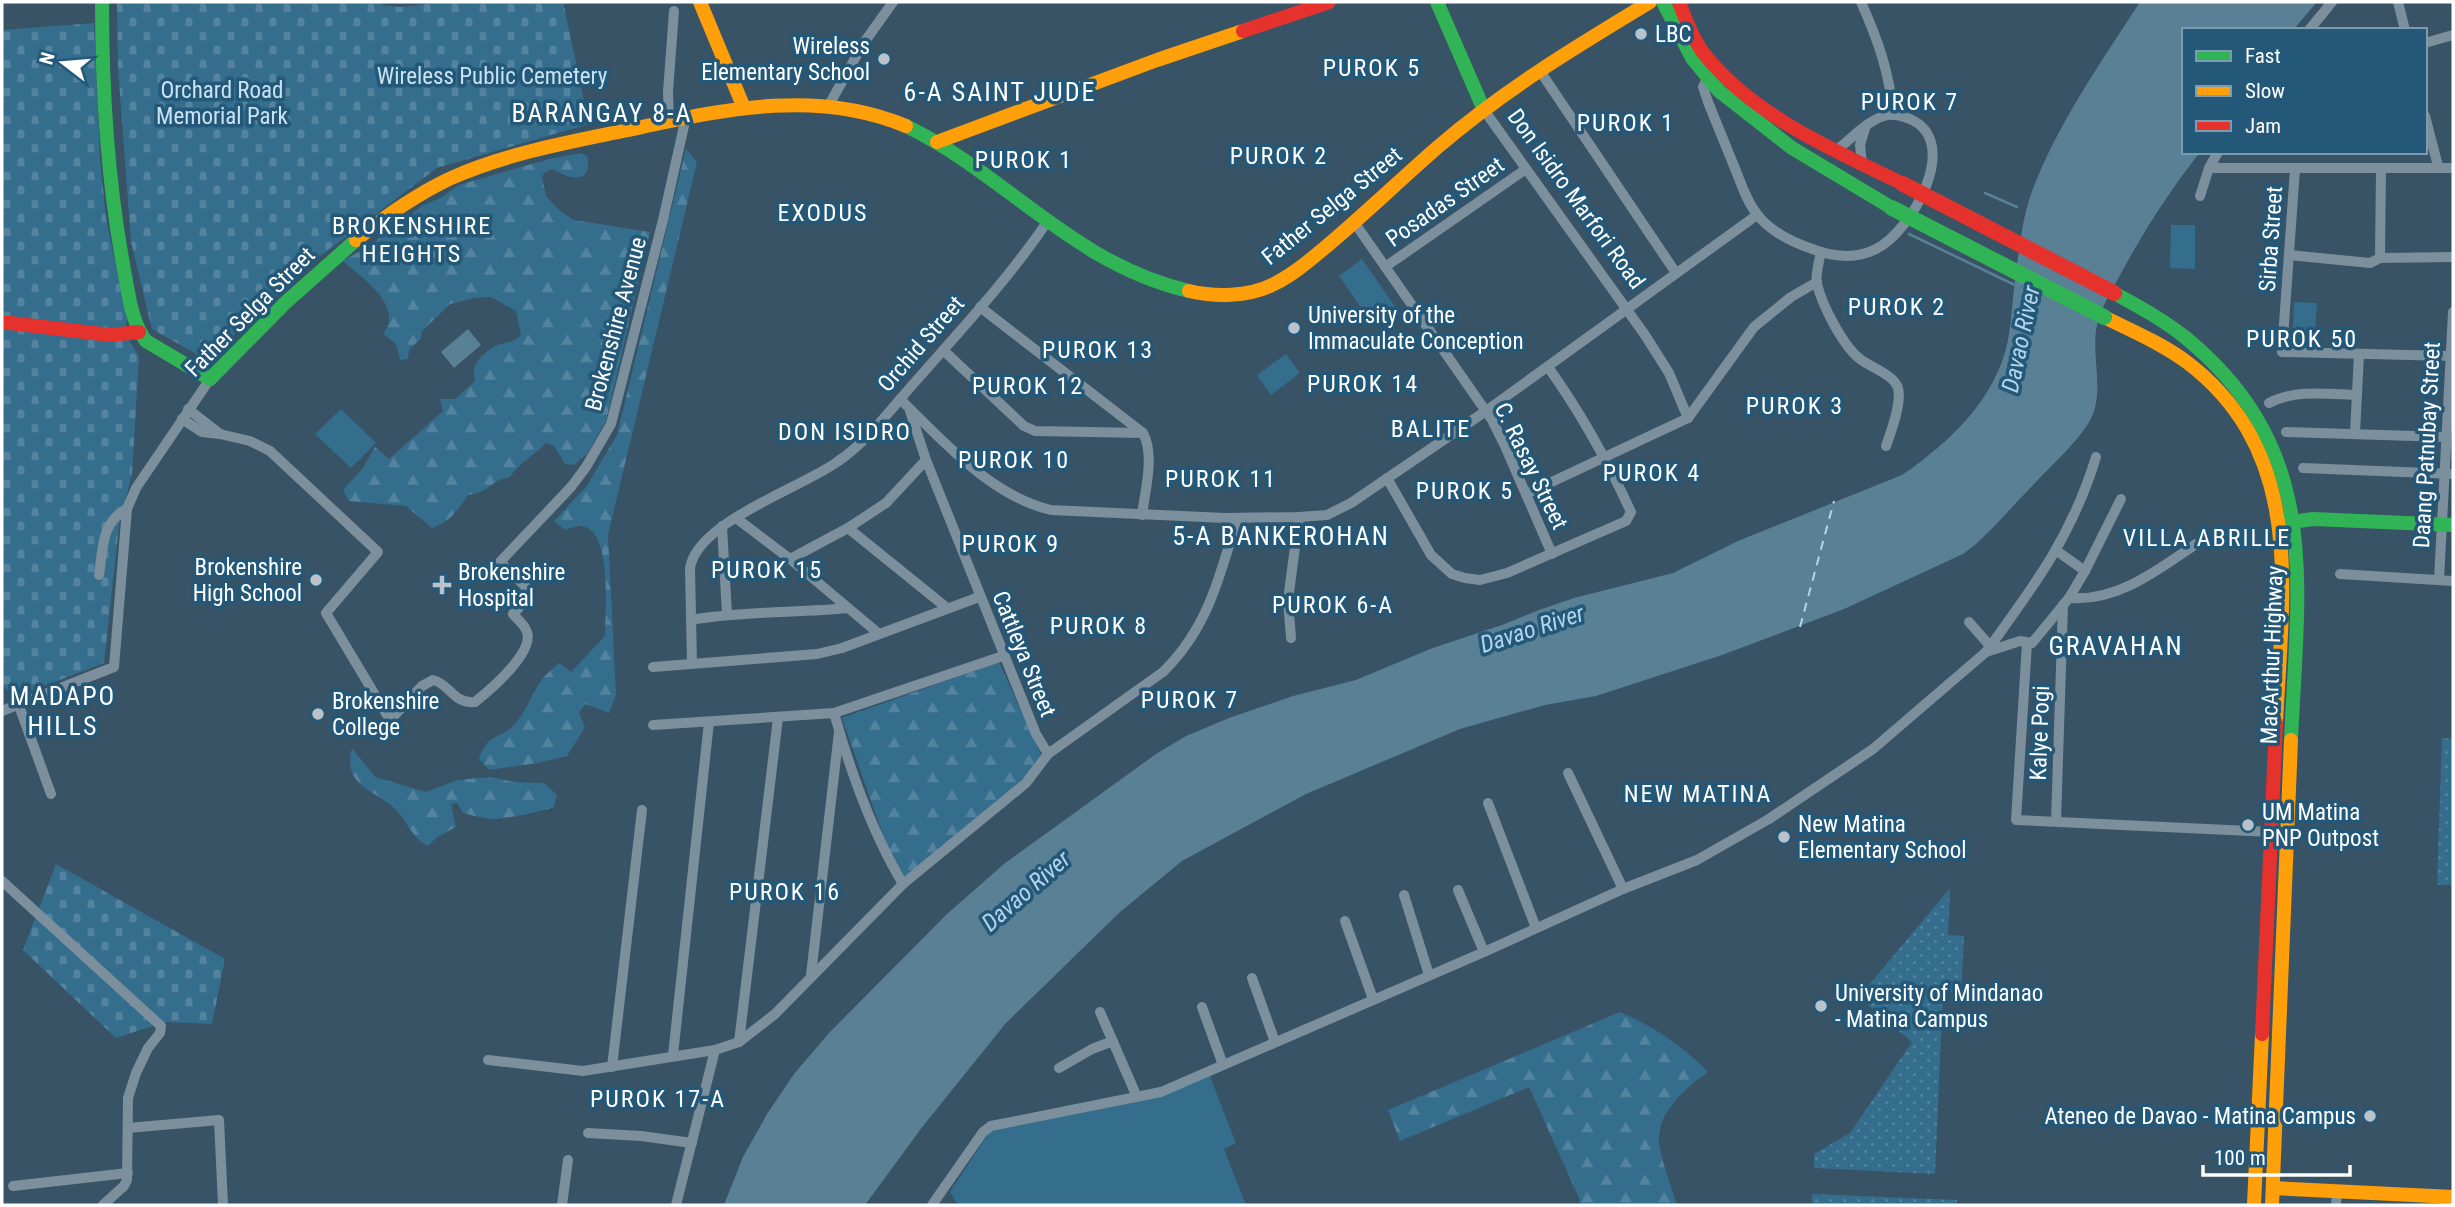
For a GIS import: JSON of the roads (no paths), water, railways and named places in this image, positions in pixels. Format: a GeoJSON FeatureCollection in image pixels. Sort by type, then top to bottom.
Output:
{"type":"FeatureCollection","features":[{"type":"Feature","properties":{"kind":"main road"},"geometry":{"type":"LineString","coordinates":[[102,2],[114,218],[131,306],[139,331],[146,341],[210,379]]}},
{"type":"Feature","properties":{"kind":"main road"},"geometry":{"type":"LineString","coordinates":[[700,2],[744,108]]}},
{"type":"Feature","properties":{"kind":"main road"},"geometry":{"type":"LineString","coordinates":[[937,142],[1157,60],[1329,2]]}},
{"type":"Feature","properties":{"kind":"main road","name":"Don Isidro Marfori Road"},"geometry":{"type":"LineString","coordinates":[[1437,2],[1484,110]]}},
{"type":"Feature","properties":{"kind":"main road","name":"Father Selga Street"},"geometry":{"type":"LineString","coordinates":[[210,379],[262,326],[341,253],[426,192],[461,175],[586,138],[686,117],[800,103],[830,105],[872,113],[937,142],[1047,222],[1103,258],[1147,279],[1194,292],[1230,295],[1254,292],[1272,285],[1308,260],[1484,110],[1540,71],[1650,2]]}},
{"type":"Feature","properties":{"kind":"main road","name":"MacArthur Highway"},"geometry":{"type":"LineString","coordinates":[[1663,2],[1680,40],[1707,79],[1748,116],[1807,160],[1892,208],[2176,356],[2207,380],[2244,424],[2253,442],[2275,498],[2288,522],[2283,572],[2254,1205]]}},
{"type":"Feature","properties":{"kind":"main road","name":"MacArthur Highway"},"geometry":{"type":"LineString","coordinates":[[1679,2],[1697,43],[1719,71],[1773,114],[2113,293],[2188,339],[2236,388],[2256,414],[2274,450],[2286,481],[2288,522],[2298,576],[2272,1205]]}},
{"type":"Feature","properties":{"kind":"main road"},"geometry":{"type":"LineString","coordinates":[[2,322],[110,335],[139,331]]}},
{"type":"Feature","properties":{"kind":"main road"},"geometry":{"type":"LineString","coordinates":[[2288,522],[2321,520],[2447,525]]}},
{"type":"Feature","properties":{"kind":"main road"},"geometry":{"type":"LineString","coordinates":[[2273,1188],[2337,1198],[2447,1200]]}},
{"type":"Feature","properties":{"kind":"street"},"geometry":{"type":"LineString","coordinates":[[830,105],[863,44],[893,2]]}},
{"type":"Feature","properties":{"kind":"street"},"geometry":{"type":"LineString","coordinates":[[1861,2],[1884,58],[1894,115]]}},
{"type":"Feature","properties":{"kind":"street"},"geometry":{"type":"LineString","coordinates":[[2311,28],[2332,2]]}},
{"type":"Feature","properties":{"kind":"street"},"geometry":{"type":"LineString","coordinates":[[2398,2],[2404,28]]}},
{"type":"Feature","properties":{"kind":"street"},"geometry":{"type":"LineString","coordinates":[[669,121],[668,92],[674,10]]}},
{"type":"Feature","properties":{"kind":"street"},"geometry":{"type":"LineString","coordinates":[[2427,42],[2453,35]]}},
{"type":"Feature","properties":{"kind":"street"},"geometry":{"type":"LineString","coordinates":[[1540,71],[1676,272]]}},
{"type":"Feature","properties":{"kind":"street"},"geometry":{"type":"LineString","coordinates":[[1707,79],[1703,87],[1708,102],[1757,215],[1781,234],[1821,252],[1850,256],[1876,249],[1896,233],[1919,198],[1932,167],[1934,153],[1932,139],[1926,130],[1915,122],[1894,115],[1881,117],[1837,150]]}},
{"type":"Feature","properties":{"kind":"street","name":"Don Isidro Marfori Road"},"geometry":{"type":"LineString","coordinates":[[1484,110],[1626,308],[1663,364],[1688,418]]}},
{"type":"Feature","properties":{"kind":"street","name":"Brokenshire Avenue"},"geometry":{"type":"LineString","coordinates":[[182,419],[202,432],[250,441],[270,452],[378,552],[326,613],[390,720],[422,686],[433,680],[442,683],[461,701],[471,703],[478,699],[518,661],[527,646],[527,630],[513,614],[524,602],[526,587],[500,562],[571,487],[611,424],[663,220],[686,117]]}},
{"type":"Feature","properties":{"kind":"street"},"geometry":{"type":"LineString","coordinates":[[2427,124],[2438,166]]}},
{"type":"Feature","properties":{"kind":"street"},"geometry":{"type":"LineString","coordinates":[[1862,163],[1860,145],[1865,128]]}},
{"type":"Feature","properties":{"kind":"street"},"geometry":{"type":"LineString","coordinates":[[2200,196],[2208,169],[2217,154]]}},
{"type":"Feature","properties":{"kind":"street"},"geometry":{"type":"LineString","coordinates":[[2380,258],[2381,167]]}},
{"type":"Feature","properties":{"kind":"street"},"geometry":{"type":"LineString","coordinates":[[2208,169],[2453,167]]}},
{"type":"Feature","properties":{"kind":"street","name":"Posadas Street"},"geometry":{"type":"LineString","coordinates":[[1385,267],[1526,169]]}},
{"type":"Feature","properties":{"kind":"street","name":"Sirba Street"},"geometry":{"type":"LineString","coordinates":[[2295,169],[2282,352],[2451,356]]}},
{"type":"Feature","properties":{"kind":"street"},"geometry":{"type":"LineString","coordinates":[[900,399],[982,474],[1017,498],[1035,506],[1051,510],[1142,515],[1316,517],[1339,510],[1486,411],[1757,215]]}},
{"type":"Feature","properties":{"kind":"street","name":"Orchid Street"},"geometry":{"type":"LineString","coordinates":[[692,664],[691,561],[700,546],[722,526],[838,462],[858,445],[980,307],[1047,222]]}},
{"type":"Feature","properties":{"kind":"street","name":"C. Rasay Street"},"geometry":{"type":"LineString","coordinates":[[1354,222],[1501,436],[1552,554]]}},
{"type":"Feature","properties":{"kind":"street"},"geometry":{"type":"LineString","coordinates":[[1821,252],[1817,282],[1849,348],[1895,383],[1899,390],[1895,419],[1886,446]]}},
{"type":"Feature","properties":{"kind":"street"},"geometry":{"type":"LineString","coordinates":[[2289,255],[2370,263],[2380,258],[2453,257]]}},
{"type":"Feature","properties":{"kind":"street"},"geometry":{"type":"LineString","coordinates":[[1526,494],[1688,418],[1755,327],[1791,297],[1817,282]]}},
{"type":"Feature","properties":{"kind":"street"},"geometry":{"type":"LineString","coordinates":[[980,307],[1143,433],[1148,442],[1148,451],[1142,515]]}},
{"type":"Feature","properties":{"kind":"street","name":"Daang Patnubay Street"},"geometry":{"type":"LineString","coordinates":[[2440,580],[2447,525],[2449,474],[2446,437],[2450,425],[2453,312]]}},
{"type":"Feature","properties":{"kind":"street"},"geometry":{"type":"LineString","coordinates":[[943,350],[1024,426],[1035,431],[1143,433]]}},
{"type":"Feature","properties":{"kind":"street"},"geometry":{"type":"LineString","coordinates":[[2355,433],[2360,354]]}},
{"type":"Feature","properties":{"kind":"street"},"geometry":{"type":"LineString","coordinates":[[1387,478],[1422,543],[1440,565],[1465,579],[1494,577],[1626,521],[1631,512],[1606,458],[1577,407],[1548,366]]}},
{"type":"Feature","properties":{"kind":"street","name":"Father Selga Street"},"geometry":{"type":"LineString","coordinates":[[18,703],[114,667],[127,509],[136,488],[210,379]]}},
{"type":"Feature","properties":{"kind":"street"},"geometry":{"type":"LineString","coordinates":[[2269,403],[2293,394],[2357,395]]}},
{"type":"Feature","properties":{"kind":"street","name":"Cattleya Street"},"geometry":{"type":"LineString","coordinates":[[909,408],[926,460],[979,597],[1036,734],[1048,754]]}},
{"type":"Feature","properties":{"kind":"street","name":"Brokenshire Avenue"},"geometry":{"type":"LineString","coordinates":[[188,409],[220,434]]}},
{"type":"Feature","properties":{"kind":"street"},"geometry":{"type":"LineString","coordinates":[[2286,432],[2446,437]]}},
{"type":"Feature","properties":{"kind":"street"},"geometry":{"type":"LineString","coordinates":[[932,1205],[991,1126],[1161,1091],[1623,889],[1696,860],[1769,819],[1873,749],[1988,649],[2056,551],[2081,502],[2096,457]]}},
{"type":"Feature","properties":{"kind":"street"},"geometry":{"type":"LineString","coordinates":[[790,559],[848,528],[886,503],[926,460]]}},
{"type":"Feature","properties":{"kind":"street"},"geometry":{"type":"LineString","coordinates":[[2303,468],[2449,474]]}},
{"type":"Feature","properties":{"kind":"street"},"geometry":{"type":"LineString","coordinates":[[1988,649],[2020,641],[2032,643],[2066,601],[2085,571],[2121,499]]}},
{"type":"Feature","properties":{"kind":"street"},"geometry":{"type":"LineString","coordinates":[[99,575],[104,535],[109,524],[127,509]]}},
{"type":"Feature","properties":{"kind":"street"},"geometry":{"type":"LineString","coordinates":[[1291,638],[1288,600],[1299,517]]}},
{"type":"Feature","properties":{"kind":"street"},"geometry":{"type":"LineString","coordinates":[[736,518],[790,559],[878,633]]}},
{"type":"Feature","properties":{"kind":"street"},"geometry":{"type":"LineString","coordinates":[[488,1060],[583,1071],[715,1050],[739,1042],[775,1014],[903,884],[1026,783],[1048,754],[1163,672],[1185,648],[1208,610],[1237,518]]}},
{"type":"Feature","properties":{"kind":"street"},"geometry":{"type":"LineString","coordinates":[[722,526],[727,614]]}},
{"type":"Feature","properties":{"kind":"street"},"geometry":{"type":"LineString","coordinates":[[848,528],[947,608]]}},
{"type":"Feature","properties":{"kind":"street"},"geometry":{"type":"LineString","coordinates":[[2066,601],[2128,587],[2196,544]]}},
{"type":"Feature","properties":{"kind":"street"},"geometry":{"type":"LineString","coordinates":[[2056,551],[2085,571]]}},
{"type":"Feature","properties":{"kind":"street"},"geometry":{"type":"LineString","coordinates":[[2340,574],[2453,581]]}},
{"type":"Feature","properties":{"kind":"street"},"geometry":{"type":"LineString","coordinates":[[653,667],[817,654],[979,597]]}},
{"type":"Feature","properties":{"kind":"street","name":"Kalye Pogi"},"geometry":{"type":"LineString","coordinates":[[2056,821],[2066,601]]}},
{"type":"Feature","properties":{"kind":"street"},"geometry":{"type":"LineString","coordinates":[[691,620],[727,614],[848,608]]}},
{"type":"Feature","properties":{"kind":"street"},"geometry":{"type":"LineString","coordinates":[[1969,622],[1988,649]]}},
{"type":"Feature","properties":{"kind":"street"},"geometry":{"type":"LineString","coordinates":[[2027,643],[2016,820],[2271,832]]}},
{"type":"Feature","properties":{"kind":"street"},"geometry":{"type":"LineString","coordinates":[[653,725],[834,713],[1003,656]]}},
{"type":"Feature","properties":{"kind":"street"},"geometry":{"type":"LineString","coordinates":[[2,712],[18,703],[51,794]]}},
{"type":"Feature","properties":{"kind":"street"},"geometry":{"type":"LineString","coordinates":[[834,713],[839,733],[888,859],[903,884]]}},
{"type":"Feature","properties":{"kind":"street"},"geometry":{"type":"LineString","coordinates":[[739,1042],[778,718]]}},
{"type":"Feature","properties":{"kind":"street"},"geometry":{"type":"LineString","coordinates":[[673,1055],[709,722]]}},
{"type":"Feature","properties":{"kind":"street"},"geometry":{"type":"LineString","coordinates":[[811,975],[839,733]]}},
{"type":"Feature","properties":{"kind":"street"},"geometry":{"type":"LineString","coordinates":[[1568,773],[1623,889]]}},
{"type":"Feature","properties":{"kind":"street"},"geometry":{"type":"LineString","coordinates":[[1488,803],[1536,928]]}},
{"type":"Feature","properties":{"kind":"street"},"geometry":{"type":"LineString","coordinates":[[612,1067],[642,810]]}},
{"type":"Feature","properties":{"kind":"street"},"geometry":{"type":"LineString","coordinates":[[2,881],[161,1026],[160,1033],[148,1048],[136,1073],[128,1098],[128,1173],[124,1186],[103,1205]]}},
{"type":"Feature","properties":{"kind":"street"},"geometry":{"type":"LineString","coordinates":[[1458,890],[1484,952]]}},
{"type":"Feature","properties":{"kind":"street"},"geometry":{"type":"LineString","coordinates":[[1404,895],[1429,975]]}},
{"type":"Feature","properties":{"kind":"street"},"geometry":{"type":"LineString","coordinates":[[1345,921],[1373,999]]}},
{"type":"Feature","properties":{"kind":"street"},"geometry":{"type":"LineString","coordinates":[[1252,978],[1275,1042]]}},
{"type":"Feature","properties":{"kind":"street"},"geometry":{"type":"LineString","coordinates":[[1202,1007],[1223,1065]]}},
{"type":"Feature","properties":{"kind":"street"},"geometry":{"type":"LineString","coordinates":[[1100,1012],[1137,1097]]}},
{"type":"Feature","properties":{"kind":"street"},"geometry":{"type":"LineString","coordinates":[[1059,1068],[1092,1049],[1113,1041]]}},
{"type":"Feature","properties":{"kind":"street"},"geometry":{"type":"LineString","coordinates":[[676,1205],[715,1050]]}},
{"type":"Feature","properties":{"kind":"street"},"geometry":{"type":"LineString","coordinates":[[128,1128],[219,1120],[223,1205]]}},
{"type":"Feature","properties":{"kind":"street"},"geometry":{"type":"LineString","coordinates":[[588,1133],[692,1143]]}},
{"type":"Feature","properties":{"kind":"street"},"geometry":{"type":"LineString","coordinates":[[562,1205],[568,1160]]}},
{"type":"Feature","properties":{"kind":"street"},"geometry":{"type":"LineString","coordinates":[[13,1186],[128,1173]]}},
{"type":"Feature","properties":{"kind":"water","name":"Davao River"},"geometry":{"type":"Polygon","coordinates":[[[2140,2],[2317,2],[2295,28],[2182,28],[2182,154],[2199,154],[2147,228],[2101,312],[2095,337],[2096,400],[2088,424],[2063,454],[1976,544],[1963,554],[1844,609],[1722,655],[1596,696],[1545,705],[1460,729],[1306,794],[1182,861],[1120,912],[1006,1023],[923,1126],[865,1205],[724,1205],[743,1157],[767,1114],[794,1074],[829,1033],[947,914],[1004,864],[1156,754],[1186,736],[1229,718],[1293,696],[1356,680],[1430,649],[1574,598],[1673,573],[1738,541],[1902,475],[1937,448],[1982,400],[2002,361],[2008,340],[2016,271],[2030,197],[2052,146],[2094,72],[2140,2]]]}},
{"type":"Feature","properties":{"kind":"water"},"geometry":{"type":"Polygon","coordinates":[[[468,329],[481,345],[454,368],[441,352],[468,329]]]}},
{"type":"Feature","properties":{"kind":"waterway"},"geometry":{"type":"LineString","coordinates":[[1985,193],[2017,207]]}},
{"type":"Feature","properties":{"kind":"waterway","name":"Davao River"},"geometry":{"type":"LineString","coordinates":[[1909,234],[2017,286]]}},
{"type":"Feature","properties":{"kind":"place","name":"LBC"},"geometry":{"type":"Point","coordinates":[1641,34]}},
{"type":"Feature","properties":{"kind":"place","name":"Wireless Elementary School"},"geometry":{"type":"Point","coordinates":[884,59]}},
{"type":"Feature","properties":{"kind":"place","name":"University of the Immaculate Conception"},"geometry":{"type":"Point","coordinates":[1294,328]}},
{"type":"Feature","properties":{"kind":"place","name":"Brokenshire High School"},"geometry":{"type":"Point","coordinates":[316,580]}},
{"type":"Feature","properties":{"kind":"place","name":"Brokenshire Hospital"},"geometry":{"type":"Point","coordinates":[442,585]}},
{"type":"Feature","properties":{"kind":"place","name":"Brokenshire College"},"geometry":{"type":"Point","coordinates":[318,714]}},
{"type":"Feature","properties":{"kind":"place","name":"UM Matina PNP Outpost"},"geometry":{"type":"Point","coordinates":[2248,825]}},
{"type":"Feature","properties":{"kind":"place","name":"New Matina Elementary School"},"geometry":{"type":"Point","coordinates":[1784,837]}},
{"type":"Feature","properties":{"kind":"place","name":"University of Mindanao - Matina Campus"},"geometry":{"type":"Point","coordinates":[1821,1006]}},
{"type":"Feature","properties":{"kind":"place","name":"Ateneo de Davao - Matina Campus"},"geometry":{"type":"Point","coordinates":[2370,1116]}},
{"type":"Feature","properties":{"kind":"district","name":"PUROK 5"},"geometry":{"type":"Point","coordinates":[1372,68]}},
{"type":"Feature","properties":{"kind":"district","name":"6-A SAINT JUDE"},"geometry":{"type":"Point","coordinates":[1000,92]}},
{"type":"Feature","properties":{"kind":"district","name":"PUROK 7"},"geometry":{"type":"Point","coordinates":[1910,102]}},
{"type":"Feature","properties":{"kind":"district","name":"BARANGAY 8-A"},"geometry":{"type":"Point","coordinates":[602,113]}},
{"type":"Feature","properties":{"kind":"district","name":"PUROK 1"},"geometry":{"type":"Point","coordinates":[1626,123]}},
{"type":"Feature","properties":{"kind":"district","name":"PUROK 2"},"geometry":{"type":"Point","coordinates":[1279,156]}},
{"type":"Feature","properties":{"kind":"district","name":"PUROK 1"},"geometry":{"type":"Point","coordinates":[1024,160]}},
{"type":"Feature","properties":{"kind":"district","name":"EXODUS"},"geometry":{"type":"Point","coordinates":[823,213]}},
{"type":"Feature","properties":{"kind":"district","name":"BROKENSHIRE HEIGHTS"},"geometry":{"type":"Point","coordinates":[412,240]}},
{"type":"Feature","properties":{"kind":"district","name":"PUROK 2"},"geometry":{"type":"Point","coordinates":[1897,307]}},
{"type":"Feature","properties":{"kind":"district","name":"PUROK 50"},"geometry":{"type":"Point","coordinates":[2302,339]}},
{"type":"Feature","properties":{"kind":"district","name":"PUROK 13"},"geometry":{"type":"Point","coordinates":[1098,350]}},
{"type":"Feature","properties":{"kind":"district","name":"PUROK 14"},"geometry":{"type":"Point","coordinates":[1363,384]}},
{"type":"Feature","properties":{"kind":"district","name":"PUROK 12"},"geometry":{"type":"Point","coordinates":[1028,386]}},
{"type":"Feature","properties":{"kind":"district","name":"PUROK 3"},"geometry":{"type":"Point","coordinates":[1795,406]}},
{"type":"Feature","properties":{"kind":"district","name":"BALITE"},"geometry":{"type":"Point","coordinates":[1431,429]}},
{"type":"Feature","properties":{"kind":"district","name":"DON ISIDRO"},"geometry":{"type":"Point","coordinates":[845,432]}},
{"type":"Feature","properties":{"kind":"district","name":"PUROK 10"},"geometry":{"type":"Point","coordinates":[1014,460]}},
{"type":"Feature","properties":{"kind":"district","name":"PUROK 4"},"geometry":{"type":"Point","coordinates":[1652,473]}},
{"type":"Feature","properties":{"kind":"district","name":"PUROK 11"},"geometry":{"type":"Point","coordinates":[1221,479]}},
{"type":"Feature","properties":{"kind":"district","name":"PUROK 5"},"geometry":{"type":"Point","coordinates":[1465,491]}},
{"type":"Feature","properties":{"kind":"district","name":"5-A BANKEROHAN"},"geometry":{"type":"Point","coordinates":[1281,536]}},
{"type":"Feature","properties":{"kind":"district","name":"VILLA ABRILLE"},"geometry":{"type":"Point","coordinates":[2207,538]}},
{"type":"Feature","properties":{"kind":"district","name":"PUROK 9"},"geometry":{"type":"Point","coordinates":[1011,544]}},
{"type":"Feature","properties":{"kind":"district","name":"PUROK 15"},"geometry":{"type":"Point","coordinates":[767,570]}},
{"type":"Feature","properties":{"kind":"district","name":"PUROK 6-A"},"geometry":{"type":"Point","coordinates":[1333,605]}},
{"type":"Feature","properties":{"kind":"district","name":"PUROK 8"},"geometry":{"type":"Point","coordinates":[1099,626]}},
{"type":"Feature","properties":{"kind":"district","name":"GRAVAHAN"},"geometry":{"type":"Point","coordinates":[2116,646]}},
{"type":"Feature","properties":{"kind":"district","name":"PUROK 7"},"geometry":{"type":"Point","coordinates":[1190,700]}},
{"type":"Feature","properties":{"kind":"district","name":"MADAPO HILLS"},"geometry":{"type":"Point","coordinates":[63,711]}},
{"type":"Feature","properties":{"kind":"district","name":"NEW MATINA"},"geometry":{"type":"Point","coordinates":[1698,794]}},
{"type":"Feature","properties":{"kind":"district","name":"PUROK 16"},"geometry":{"type":"Point","coordinates":[785,892]}},
{"type":"Feature","properties":{"kind":"district","name":"PUROK 17-A"},"geometry":{"type":"Point","coordinates":[658,1099]}},
{"type":"Feature","properties":{"kind":"park label","name":"Wireless Public Cemetery"},"geometry":{"type":"Point","coordinates":[492,76]}},
{"type":"Feature","properties":{"kind":"park label","name":"Orchard Road Memorial Park"},"geometry":{"type":"Point","coordinates":[222,103]}}]}
